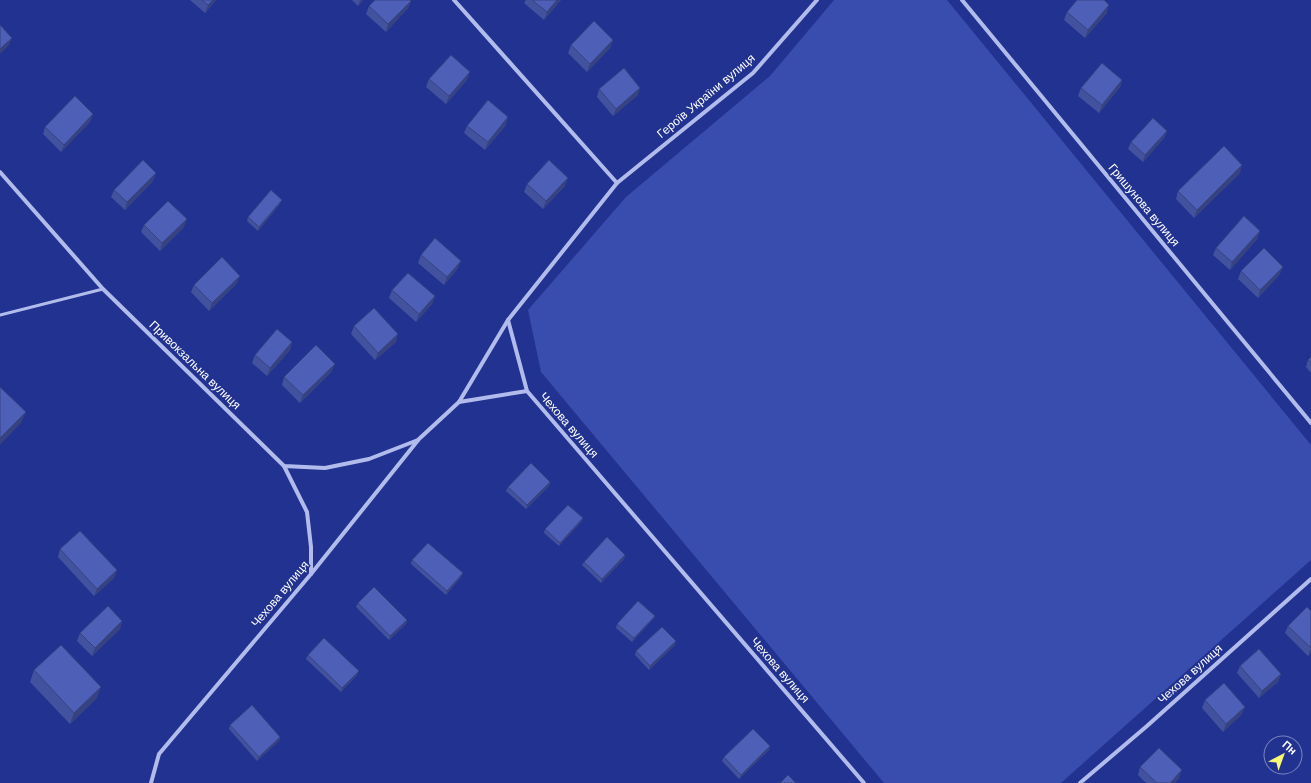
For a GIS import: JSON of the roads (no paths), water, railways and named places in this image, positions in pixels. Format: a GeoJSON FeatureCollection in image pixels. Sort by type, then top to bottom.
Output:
{"type":"FeatureCollection","features":[{"type":"Feature","properties":{"kind":"street"},"geometry":{"type":"LineString","coordinates":[[454,0],[617,183]]}},
{"type":"Feature","properties":{"kind":"street","name":"Героїв України вулиця"},"geometry":{"type":"LineString","coordinates":[[459,402],[508,320],[617,183],[753,73],[817,0]]}},
{"type":"Feature","properties":{"kind":"street","name":"Гришунова вулиця"},"geometry":{"type":"LineString","coordinates":[[962,0],[1311,423]]}},
{"type":"Feature","properties":{"kind":"street","name":"Привокзальна вулиця"},"geometry":{"type":"LineString","coordinates":[[0,172],[104,289],[284,466],[307,512],[311,547],[310,574]]}},
{"type":"Feature","properties":{"kind":"street"},"geometry":{"type":"LineString","coordinates":[[508,320],[527,391]]}},
{"type":"Feature","properties":{"kind":"street","name":"Чехова вулиця"},"geometry":{"type":"LineString","coordinates":[[151,783],[159,754],[310,574],[419,439],[459,402],[527,391],[864,783]]}},
{"type":"Feature","properties":{"kind":"street"},"geometry":{"type":"LineString","coordinates":[[284,466],[325,468],[369,459],[419,439]]}},
{"type":"Feature","properties":{"kind":"street","name":"Чехова вулиця"},"geometry":{"type":"LineString","coordinates":[[1080,783],[1311,579]]}},
{"type":"Feature","properties":{"kind":"lane"},"geometry":{"type":"LineString","coordinates":[[0,315],[104,289]]}}]}
